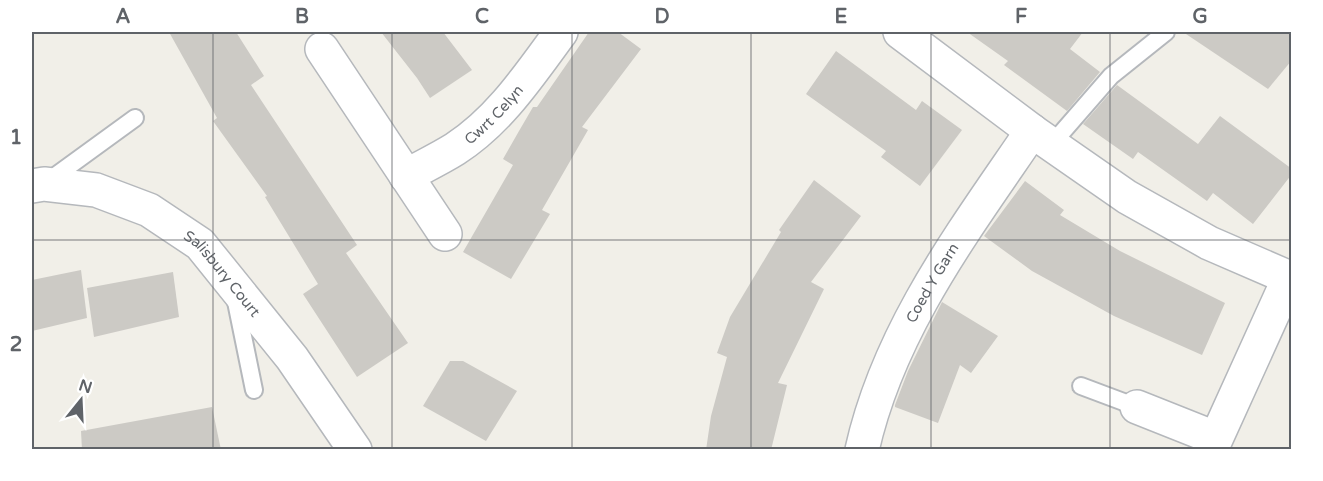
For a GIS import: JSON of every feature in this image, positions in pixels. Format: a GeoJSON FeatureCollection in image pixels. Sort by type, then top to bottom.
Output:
{"type":"FeatureCollection","features":[{"type":"Feature","properties":{"kind":"street","name":"Cwrt Celyn"},"geometry":{"type":"LineString","coordinates":[[406,176],[455,148],[497,113],[521,87],[561,32]]}},
{"type":"Feature","properties":{"kind":"street"},"geometry":{"type":"LineString","coordinates":[[900,32],[1041,138],[1127,197],[1209,243],[1290,278],[1213,444],[1137,407]]}},
{"type":"Feature","properties":{"kind":"street"},"geometry":{"type":"LineString","coordinates":[[322,49],[445,234]]}},
{"type":"Feature","properties":{"kind":"street","name":"Coed Y Garn"},"geometry":{"type":"LineString","coordinates":[[862,450],[889,364],[909,321],[933,279],[1041,138]]}},
{"type":"Feature","properties":{"kind":"street","name":"Salisbury Court"},"geometry":{"type":"LineString","coordinates":[[38,185],[96,190],[149,210],[200,244],[292,358],[355,450]]}},
{"type":"Feature","properties":{"kind":"lane"},"geometry":{"type":"LineString","coordinates":[[1041,138],[1111,76],[1166,32]]}},
{"type":"Feature","properties":{"kind":"lane"},"geometry":{"type":"LineString","coordinates":[[38,185],[135,118]]}},
{"type":"Feature","properties":{"kind":"lane"},"geometry":{"type":"LineString","coordinates":[[232,284],[254,390]]}},
{"type":"Feature","properties":{"kind":"lane"},"geometry":{"type":"LineString","coordinates":[[1081,386],[1137,407]]}},
{"type":"Feature","properties":{"kind":"building"},"geometry":{"type":"Polygon","coordinates":[[[169,32],[236,32],[264,76],[251,85],[357,245],[346,253],[408,343],[357,377],[303,294],[318,284],[265,197],[267,196],[213,121],[217,118],[169,32]]]}},
{"type":"Feature","properties":{"kind":"building"},"geometry":{"type":"Polygon","coordinates":[[[381,32],[443,32],[472,70],[430,98],[381,32]]]}},
{"type":"Feature","properties":{"kind":"building"},"geometry":{"type":"Polygon","coordinates":[[[589,32],[618,32],[641,49],[582,127],[588,130],[542,210],[550,214],[511,279],[463,252],[513,165],[503,159],[519,131],[533,107],[537,107],[589,32]]]}},
{"type":"Feature","properties":{"kind":"building"},"geometry":{"type":"Polygon","coordinates":[[[967,32],[1083,32],[1070,49],[1100,72],[1067,111],[1004,65],[1008,61],[967,32]]]}},
{"type":"Feature","properties":{"kind":"building"},"geometry":{"type":"Polygon","coordinates":[[[1183,32],[1292,32],[1292,60],[1268,89],[1183,32]]]}},
{"type":"Feature","properties":{"kind":"building"},"geometry":{"type":"Polygon","coordinates":[[[836,51],[916,110],[922,101],[962,130],[920,186],[881,157],[886,151],[806,94],[836,51]]]}},
{"type":"Feature","properties":{"kind":"building"},"geometry":{"type":"Polygon","coordinates":[[[1117,85],[1198,144],[1220,116],[1292,169],[1292,174],[1253,224],[1213,193],[1207,201],[1138,152],[1133,159],[1083,124],[1117,85]]]}},
{"type":"Feature","properties":{"kind":"building"},"geometry":{"type":"Polygon","coordinates":[[[814,180],[861,216],[811,282],[824,289],[778,383],[787,385],[771,450],[706,450],[711,416],[727,357],[717,353],[730,317],[781,232],[779,230],[814,180]]]}},
{"type":"Feature","properties":{"kind":"building"},"geometry":{"type":"Polygon","coordinates":[[[1025,181],[1064,210],[1060,215],[1120,251],[1225,303],[1202,355],[1114,316],[1032,271],[984,236],[1025,181]]]}},
{"type":"Feature","properties":{"kind":"building"},"geometry":{"type":"Polygon","coordinates":[[[81,270],[87,318],[32,331],[32,280],[81,270]]]}},
{"type":"Feature","properties":{"kind":"building"},"geometry":{"type":"Polygon","coordinates":[[[173,272],[179,317],[94,337],[87,288],[173,272]]]}},
{"type":"Feature","properties":{"kind":"building"},"geometry":{"type":"Polygon","coordinates":[[[942,302],[998,336],[971,373],[960,365],[938,423],[895,407],[895,405],[908,371],[942,302]]]}},
{"type":"Feature","properties":{"kind":"building"},"geometry":{"type":"Polygon","coordinates":[[[450,361],[463,361],[517,391],[486,441],[423,406],[450,361]]]}},
{"type":"Feature","properties":{"kind":"building"},"geometry":{"type":"Polygon","coordinates":[[[212,407],[221,450],[82,450],[81,431],[212,407]]]}}]}
